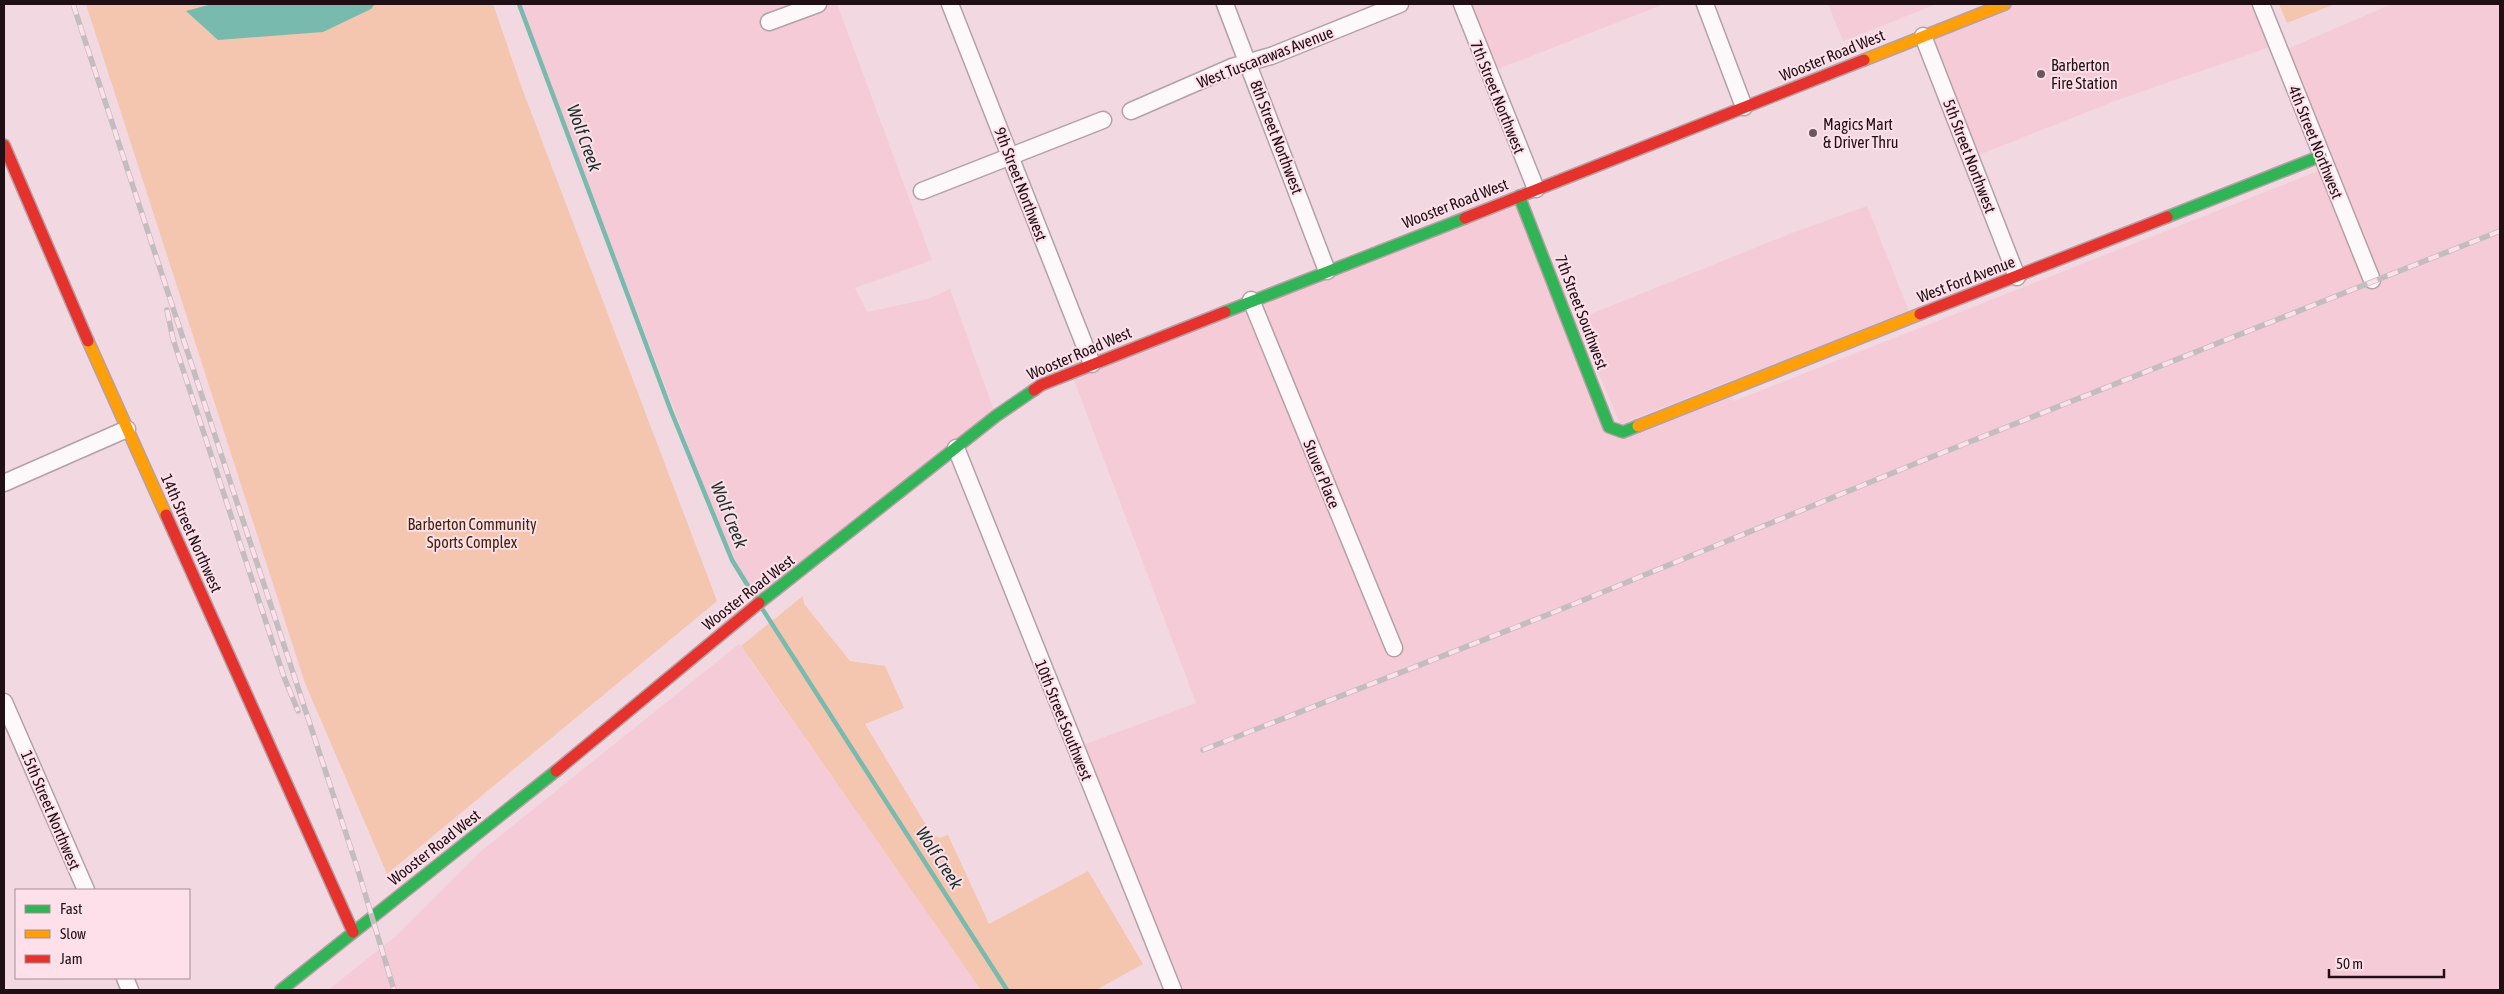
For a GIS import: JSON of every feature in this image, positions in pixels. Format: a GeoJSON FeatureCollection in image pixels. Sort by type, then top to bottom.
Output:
{"type":"FeatureCollection","features":[{"type":"Feature","properties":{"kind":"main road","name":"Wooster Road West"},"geometry":{"type":"LineString","coordinates":[[281,990],[565,764],[727,629],[956,448],[1029,392],[1041,385],[1251,300],[2005,4]]}},
{"type":"Feature","properties":{"kind":"main road","name":"14th Street Northwest"},"geometry":{"type":"LineString","coordinates":[[4,145],[127,429],[353,932]]}},
{"type":"Feature","properties":{"kind":"main road","name":"West Ford Avenue"},"geometry":{"type":"LineString","coordinates":[[1622,432],[2321,156]]}},
{"type":"Feature","properties":{"kind":"main road","name":"7th Street Southwest"},"geometry":{"type":"LineString","coordinates":[[1518,196],[1609,427],[1622,432]]}},
{"type":"Feature","properties":{"kind":"street"},"geometry":{"type":"LineString","coordinates":[[770,22],[818,4]]}},
{"type":"Feature","properties":{"kind":"street","name":"9th Street Northwest"},"geometry":{"type":"LineString","coordinates":[[950,4],[1092,364]]}},
{"type":"Feature","properties":{"kind":"street","name":"8th Street Northwest"},"geometry":{"type":"LineString","coordinates":[[1226,4],[1327,271]]}},
{"type":"Feature","properties":{"kind":"street","name":"West Tuscarawas Avenue"},"geometry":{"type":"LineString","coordinates":[[1131,111],[1232,67],[1271,56],[1400,4]]}},
{"type":"Feature","properties":{"kind":"street","name":"7th Street Northwest"},"geometry":{"type":"LineString","coordinates":[[1462,4],[1536,189]]}},
{"type":"Feature","properties":{"kind":"street"},"geometry":{"type":"LineString","coordinates":[[1705,4],[1744,107]]}},
{"type":"Feature","properties":{"kind":"street","name":"4th Street Northwest"},"geometry":{"type":"LineString","coordinates":[[2261,4],[2372,280]]}},
{"type":"Feature","properties":{"kind":"street","name":"5th Street Northwest"},"geometry":{"type":"LineString","coordinates":[[1923,36],[2017,277]]}},
{"type":"Feature","properties":{"kind":"street"},"geometry":{"type":"LineString","coordinates":[[922,191],[1011,158],[1103,120]]}},
{"type":"Feature","properties":{"kind":"street","name":"Stuver Place"},"geometry":{"type":"LineString","coordinates":[[1251,300],[1394,648]]}},
{"type":"Feature","properties":{"kind":"street"},"geometry":{"type":"LineString","coordinates":[[4,484],[127,429]]}},
{"type":"Feature","properties":{"kind":"street","name":"10th Street Southwest"},"geometry":{"type":"LineString","coordinates":[[956,448],[1173,990]]}},
{"type":"Feature","properties":{"kind":"street","name":"15th Street Northwest"},"geometry":{"type":"LineString","coordinates":[[4,702],[86,889]]}},
{"type":"Feature","properties":{"kind":"shaded area"},"geometry":{"type":"Polygon","coordinates":[[[212,4],[375,4],[371,9],[323,32],[218,40],[186,11],[212,4]]]}},
{"type":"Feature","properties":{"kind":"shaded area"},"geometry":{"type":"Polygon","coordinates":[[[519,4],[837,4],[932,260],[855,288],[867,312],[928,299],[950,289],[996,416],[760,602],[732,560],[519,4]]]}},
{"type":"Feature","properties":{"kind":"shaded area"},"geometry":{"type":"Polygon","coordinates":[[[1462,4],[1664,4],[1488,73],[1462,4]]]}},
{"type":"Feature","properties":{"kind":"shaded area"},"geometry":{"type":"Polygon","coordinates":[[[1828,4],[1937,4],[1843,41],[1828,4]]]}},
{"type":"Feature","properties":{"kind":"shaded area"},"geometry":{"type":"Polygon","coordinates":[[[2005,4],[2261,4],[2273,46],[2120,99],[1971,158],[1923,36],[2005,4]]]}},
{"type":"Feature","properties":{"kind":"shaded area"},"geometry":{"type":"Polygon","coordinates":[[[2392,4],[2500,4],[2500,990],[1173,990],[1075,748],[1196,703],[1071,372],[1519,196],[1609,427],[1728,391],[1734,401],[2326,168],[2280,52],[2392,4]]]}},
{"type":"Feature","properties":{"kind":"shaded area"},"geometry":{"type":"Polygon","coordinates":[[[1867,206],[1909,311],[1620,424],[1576,320],[1792,233],[1867,206]]]}},
{"type":"Feature","properties":{"kind":"shaded area"},"geometry":{"type":"Polygon","coordinates":[[[739,644],[981,990],[328,990],[396,936],[480,852],[739,644]]]}},
{"type":"Feature","properties":{"kind":"green space","name":"Barberton Community Sports Complex"},"geometry":{"type":"Polygon","coordinates":[[[86,4],[493,4],[523,91],[717,601],[387,874],[305,683],[86,4]]]}},
{"type":"Feature","properties":{"kind":"green space"},"geometry":{"type":"Polygon","coordinates":[[[2279,4],[2335,4],[2287,23],[2279,4]]]}},
{"type":"Feature","properties":{"kind":"green space"},"geometry":{"type":"Polygon","coordinates":[[[803,596],[804,604],[850,661],[885,666],[904,708],[865,724],[932,835],[940,838],[948,835],[989,924],[1088,871],[1143,964],[1096,990],[981,990],[741,646],[803,596]]]}},
{"type":"Feature","properties":{"kind":"waterway","name":"Wolf Creek"},"geometry":{"type":"LineString","coordinates":[[519,4],[671,411],[732,560],[756,599]]}},
{"type":"Feature","properties":{"kind":"waterway","name":"Wolf Creek"},"geometry":{"type":"LineString","coordinates":[[763,610],[1007,990]]}},
{"type":"Feature","properties":{"kind":"railway"},"geometry":{"type":"LineString","coordinates":[[73,4],[357,867],[394,990]]}},
{"type":"Feature","properties":{"kind":"railway"},"geometry":{"type":"LineString","coordinates":[[1203,750],[1552,613],[1924,460],[2500,231]]}},
{"type":"Feature","properties":{"kind":"railway"},"geometry":{"type":"LineString","coordinates":[[167,310],[173,339],[284,677],[298,711]]}},
{"type":"Feature","properties":{"kind":"traffic: fast"},"geometry":{"type":"LineString","coordinates":[[2167,217],[2321,156]]}},
{"type":"Feature","properties":{"kind":"traffic: fast"},"geometry":{"type":"LineString","coordinates":[[1519,196],[1609,427],[1623,432],[1638,426]]}},
{"type":"Feature","properties":{"kind":"traffic: fast"},"geometry":{"type":"LineString","coordinates":[[1225,312],[1465,218]]}},
{"type":"Feature","properties":{"kind":"traffic: fast"},"geometry":{"type":"LineString","coordinates":[[759,603],[996,416],[1034,390]]}},
{"type":"Feature","properties":{"kind":"traffic: fast"},"geometry":{"type":"LineString","coordinates":[[281,990],[556,771]]}},
{"type":"Feature","properties":{"kind":"traffic: slow"},"geometry":{"type":"LineString","coordinates":[[1864,60],[2005,4]]}},
{"type":"Feature","properties":{"kind":"traffic: slow"},"geometry":{"type":"LineString","coordinates":[[1638,426],[1920,314]]}},
{"type":"Feature","properties":{"kind":"traffic: slow"},"geometry":{"type":"LineString","coordinates":[[88,341],[166,515]]}},
{"type":"Feature","properties":{"kind":"traffic: jam"},"geometry":{"type":"LineString","coordinates":[[1465,218],[1864,60]]}},
{"type":"Feature","properties":{"kind":"traffic: jam"},"geometry":{"type":"LineString","coordinates":[[4,145],[88,341]]}},
{"type":"Feature","properties":{"kind":"traffic: jam"},"geometry":{"type":"LineString","coordinates":[[1920,314],[2167,217]]}},
{"type":"Feature","properties":{"kind":"traffic: jam"},"geometry":{"type":"LineString","coordinates":[[1034,390],[1041,385],[1225,312]]}},
{"type":"Feature","properties":{"kind":"traffic: jam"},"geometry":{"type":"LineString","coordinates":[[166,515],[353,932]]}},
{"type":"Feature","properties":{"kind":"traffic: jam"},"geometry":{"type":"LineString","coordinates":[[556,771],[759,603]]}},
{"type":"Feature","properties":{"kind":"place","name":"Barberton Fire Station"},"geometry":{"type":"Point","coordinates":[2041,74]}},
{"type":"Feature","properties":{"kind":"place","name":"Magics Mart & Driver Thru"},"geometry":{"type":"Point","coordinates":[1813,133]}}]}
